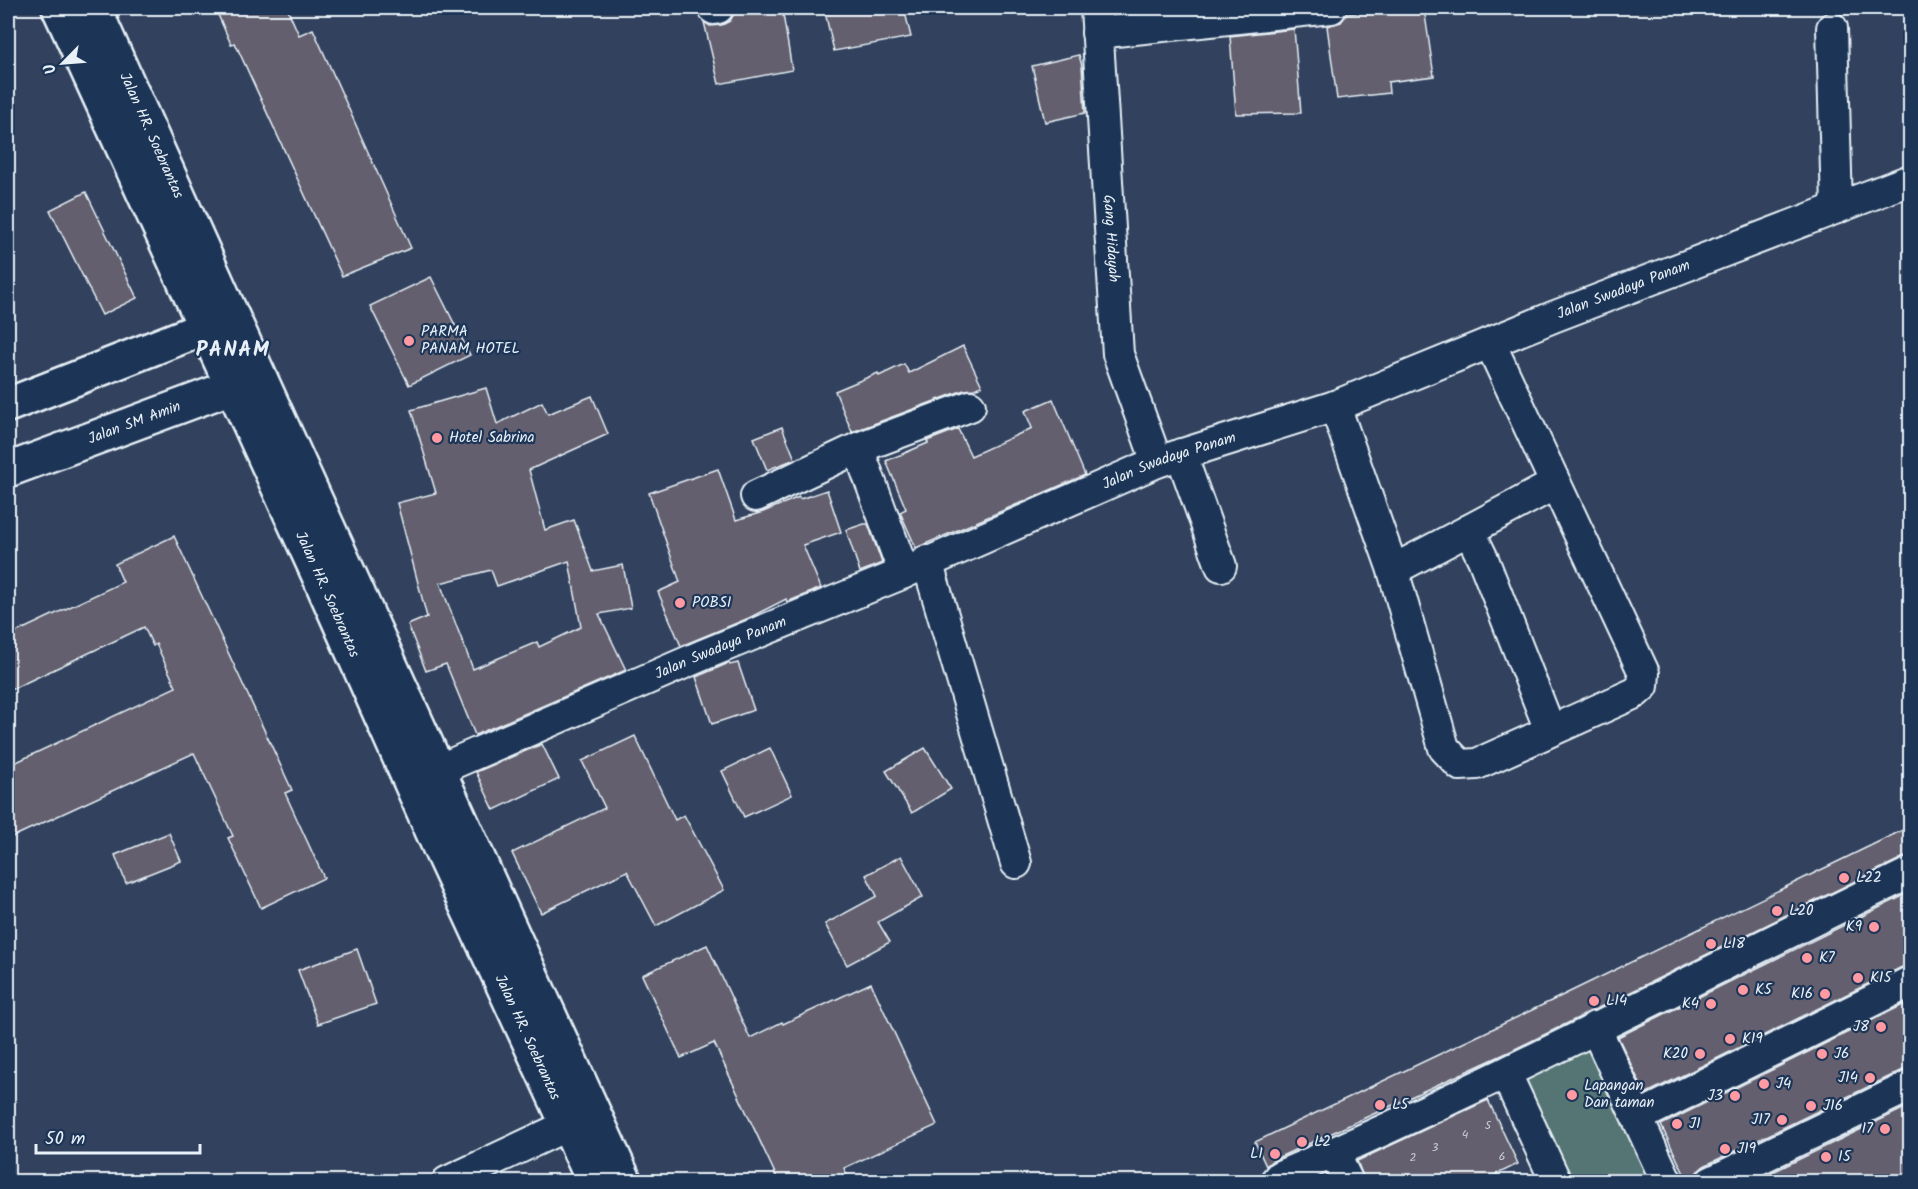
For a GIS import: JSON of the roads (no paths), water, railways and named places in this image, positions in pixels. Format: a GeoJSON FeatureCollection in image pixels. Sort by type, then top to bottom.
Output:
{"type":"FeatureCollection","features":[{"type":"Feature","properties":{"kind":"main road","name":"Jalan HR. Soebrantas"},"geometry":{"type":"LineString","coordinates":[[58,8],[219,322],[438,770],[625,1182]]}},
{"type":"Feature","properties":{"kind":"main road","name":"Jalan HR. Soebrantas"},"geometry":{"type":"LineString","coordinates":[[94,8],[219,322]]}},
{"type":"Feature","properties":{"kind":"main road"},"geometry":{"type":"LineString","coordinates":[[8,405],[219,322]]}},
{"type":"Feature","properties":{"kind":"main road","name":"Jalan HR. Soebrantas"},"geometry":{"type":"LineString","coordinates":[[247,382],[442,853],[594,1182]]}},
{"type":"Feature","properties":{"kind":"main road","name":"Jalan SM Amin"},"geometry":{"type":"LineString","coordinates":[[8,470],[247,382]]}},
{"type":"Feature","properties":{"kind":"street"},"geometry":{"type":"LineString","coordinates":[[1096,20],[1331,8]]}},
{"type":"Feature","properties":{"kind":"street","name":"Gang Hidayah"},"geometry":{"type":"LineString","coordinates":[[1096,20],[1118,354],[1221,566]]}},
{"type":"Feature","properties":{"kind":"street"},"geometry":{"type":"LineString","coordinates":[[1832,28],[1838,208]]}},
{"type":"Feature","properties":{"kind":"street","name":"Jalan Swadaya Panam"},"geometry":{"type":"LineString","coordinates":[[438,770],[1169,458],[1335,406],[1490,343],[1911,180]]}},
{"type":"Feature","properties":{"kind":"street"},"geometry":{"type":"LineString","coordinates":[[1335,406],[1393,570],[1444,748],[1460,765],[1477,764],[1635,693],[1643,686],[1644,673],[1490,343]]}},
{"type":"Feature","properties":{"kind":"street"},"geometry":{"type":"LineString","coordinates":[[756,496],[858,448],[970,406]]}},
{"type":"Feature","properties":{"kind":"street"},"geometry":{"type":"LineString","coordinates":[[858,448],[915,567],[1016,863]]}},
{"type":"Feature","properties":{"kind":"street"},"geometry":{"type":"LineString","coordinates":[[1393,570],[1555,484]]}},
{"type":"Feature","properties":{"kind":"street"},"geometry":{"type":"LineString","coordinates":[[1469,530],[1483,559],[1550,730]]}},
{"type":"Feature","properties":{"kind":"street"},"geometry":{"type":"LineString","coordinates":[[1275,1182],[1280,1176],[1506,1074],[1595,1027],[1911,873]]}},
{"type":"Feature","properties":{"kind":"street"},"geometry":{"type":"LineString","coordinates":[[1638,1117],[1911,982]]}},
{"type":"Feature","properties":{"kind":"street"},"geometry":{"type":"LineString","coordinates":[[1595,1027],[1667,1182]]}},
{"type":"Feature","properties":{"kind":"street"},"geometry":{"type":"LineString","coordinates":[[1506,1074],[1552,1180]]}},
{"type":"Feature","properties":{"kind":"street"},"geometry":{"type":"LineString","coordinates":[[1711,1182],[1911,1086]]}},
{"type":"Feature","properties":{"kind":"street"},"geometry":{"type":"LineString","coordinates":[[447,1182],[568,1125]]}},
{"type":"Feature","properties":{"kind":"street"},"geometry":{"type":"LineString","coordinates":[[1334,1153],[1348,1182]]}},
{"type":"Feature","properties":{"kind":"place","name":"PARMA PANAM HOTEL"},"geometry":{"type":"Point","coordinates":[409,341]}},
{"type":"Feature","properties":{"kind":"place","name":"Hotel Sabrina"},"geometry":{"type":"Point","coordinates":[437,438]}},
{"type":"Feature","properties":{"kind":"place","name":"POBSI"},"geometry":{"type":"Point","coordinates":[680,603]}},
{"type":"Feature","properties":{"kind":"place","name":"L22"},"geometry":{"type":"Point","coordinates":[1844,878]}},
{"type":"Feature","properties":{"kind":"place","name":"L20"},"geometry":{"type":"Point","coordinates":[1777,911]}},
{"type":"Feature","properties":{"kind":"place","name":"K9"},"geometry":{"type":"Point","coordinates":[1874,927]}},
{"type":"Feature","properties":{"kind":"place","name":"L18"},"geometry":{"type":"Point","coordinates":[1711,944]}},
{"type":"Feature","properties":{"kind":"place","name":"K7"},"geometry":{"type":"Point","coordinates":[1807,958]}},
{"type":"Feature","properties":{"kind":"place","name":"K15"},"geometry":{"type":"Point","coordinates":[1858,978]}},
{"type":"Feature","properties":{"kind":"place","name":"K5"},"geometry":{"type":"Point","coordinates":[1743,990]}},
{"type":"Feature","properties":{"kind":"place","name":"K16"},"geometry":{"type":"Point","coordinates":[1825,994]}},
{"type":"Feature","properties":{"kind":"place","name":"L14"},"geometry":{"type":"Point","coordinates":[1594,1001]}},
{"type":"Feature","properties":{"kind":"place","name":"K4"},"geometry":{"type":"Point","coordinates":[1711,1004]}},
{"type":"Feature","properties":{"kind":"place","name":"J8"},"geometry":{"type":"Point","coordinates":[1881,1027]}},
{"type":"Feature","properties":{"kind":"place","name":"K19"},"geometry":{"type":"Point","coordinates":[1730,1039]}},
{"type":"Feature","properties":{"kind":"place","name":"K20"},"geometry":{"type":"Point","coordinates":[1700,1054]}},
{"type":"Feature","properties":{"kind":"place","name":"J6"},"geometry":{"type":"Point","coordinates":[1822,1054]}},
{"type":"Feature","properties":{"kind":"place","name":"J14"},"geometry":{"type":"Point","coordinates":[1870,1078]}},
{"type":"Feature","properties":{"kind":"place","name":"J4"},"geometry":{"type":"Point","coordinates":[1764,1084]}},
{"type":"Feature","properties":{"kind":"place","name":"Lapangan Dan taman"},"geometry":{"type":"Point","coordinates":[1572,1095]}},
{"type":"Feature","properties":{"kind":"place","name":"J3"},"geometry":{"type":"Point","coordinates":[1735,1096]}},
{"type":"Feature","properties":{"kind":"place","name":"L5"},"geometry":{"type":"Point","coordinates":[1380,1105]}},
{"type":"Feature","properties":{"kind":"place","name":"J16"},"geometry":{"type":"Point","coordinates":[1811,1106]}},
{"type":"Feature","properties":{"kind":"place","name":"J17"},"geometry":{"type":"Point","coordinates":[1782,1120]}},
{"type":"Feature","properties":{"kind":"place","name":"J1"},"geometry":{"type":"Point","coordinates":[1677,1124]}},
{"type":"Feature","properties":{"kind":"place","name":"I7"},"geometry":{"type":"Point","coordinates":[1885,1129]}},
{"type":"Feature","properties":{"kind":"place","name":"L2"},"geometry":{"type":"Point","coordinates":[1302,1142]}},
{"type":"Feature","properties":{"kind":"place","name":"J19"},"geometry":{"type":"Point","coordinates":[1725,1149]}},
{"type":"Feature","properties":{"kind":"place","name":"L1"},"geometry":{"type":"Point","coordinates":[1275,1154]}},
{"type":"Feature","properties":{"kind":"place","name":"I5"},"geometry":{"type":"Point","coordinates":[1826,1157]}},
{"type":"Feature","properties":{"kind":"district","name":"PANAM"},"geometry":{"type":"Point","coordinates":[233,350]}}]}
